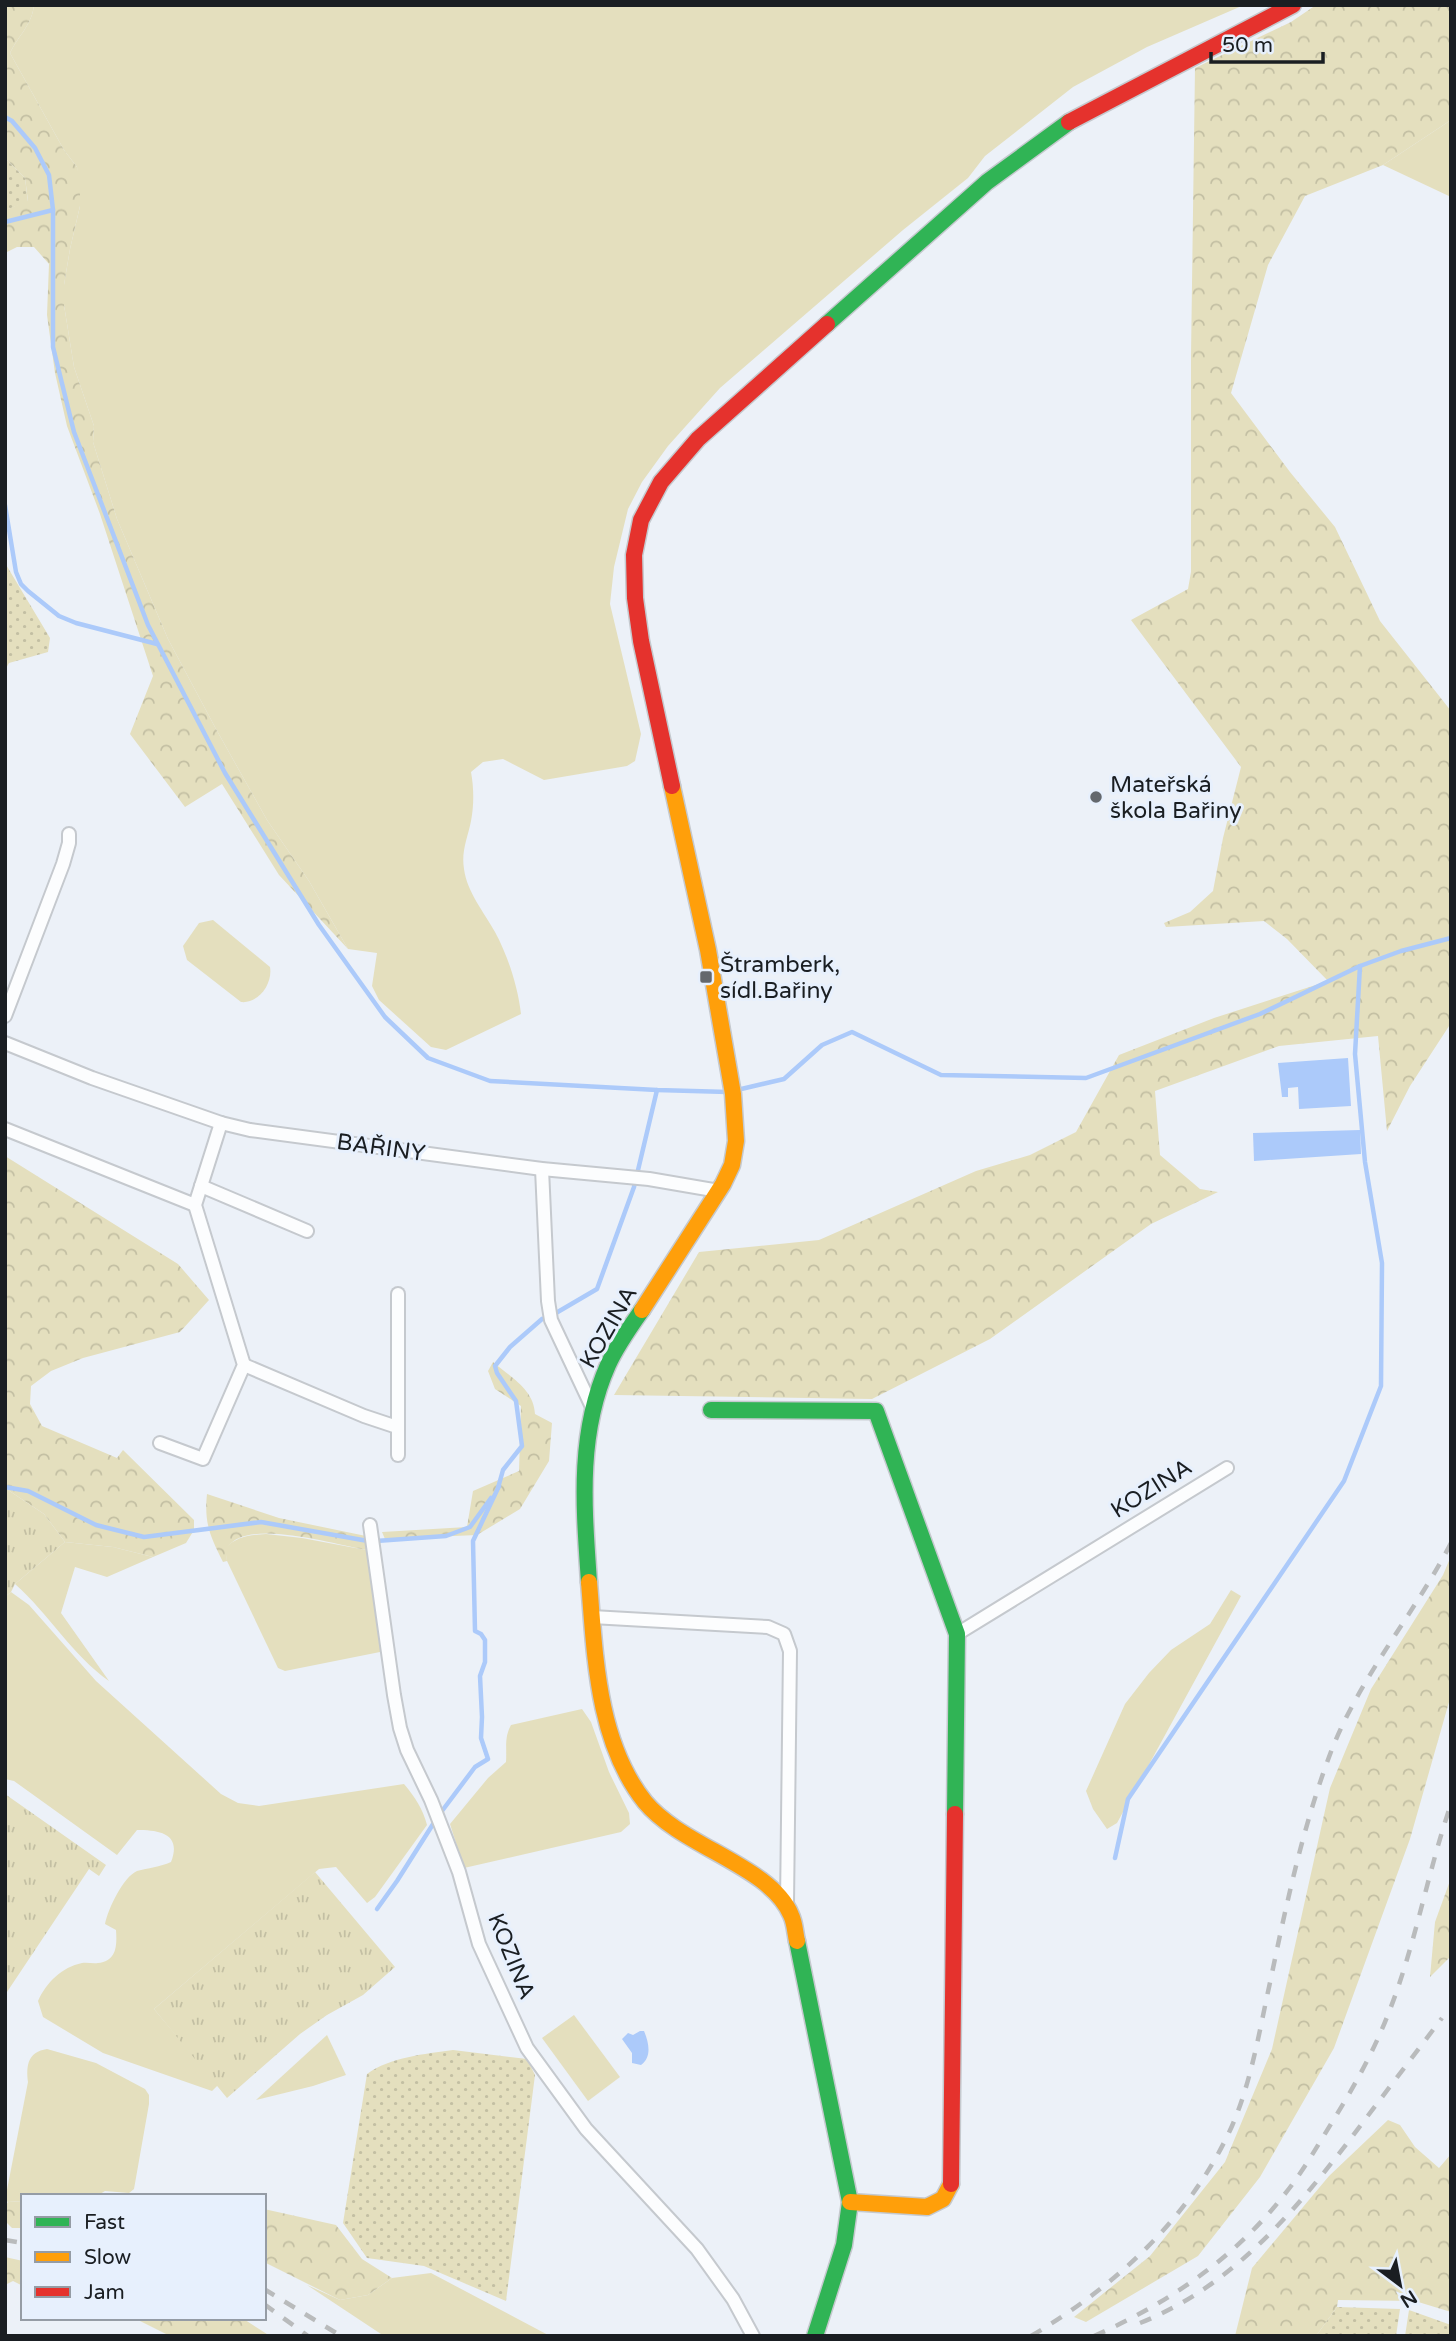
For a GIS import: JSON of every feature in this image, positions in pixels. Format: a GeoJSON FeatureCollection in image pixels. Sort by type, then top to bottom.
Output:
{"type":"FeatureCollection","features":[{"type":"Feature","properties":{"kind":"main road","name":"KOZINA"},"geometry":{"type":"LineString","coordinates":[[787,1904],[758,1879],[673,1828],[656,1814],[641,1795],[622,1763],[609,1725],[599,1681],[592,1617],[582,1480],[586,1436],[593,1409],[610,1360],[719,1191],[734,1154],[733,1102],[711,958],[668,769],[633,596],[635,543],[642,516],[668,473],[698,439],[986,182],[1063,125],[1293,5]]}},
{"type":"Feature","properties":{"kind":"main road"},"geometry":{"type":"LineString","coordinates":[[711,1409],[876,1411],[957,1634],[951,2183],[946,2197],[939,2204],[927,2207],[850,2202]]}},
{"type":"Feature","properties":{"kind":"main road"},"geometry":{"type":"LineString","coordinates":[[787,1904],[796,1934],[850,2202],[844,2245],[815,2336]]}},
{"type":"Feature","properties":{"kind":"street"},"geometry":{"type":"LineString","coordinates":[[5,1016],[63,864],[69,834]]}},
{"type":"Feature","properties":{"kind":"street","name":"BAŘINY"},"geometry":{"type":"LineString","coordinates":[[5,1043],[220,1123],[541,1169],[649,1179],[719,1191]]}},
{"type":"Feature","properties":{"kind":"street"},"geometry":{"type":"LineString","coordinates":[[160,1443],[203,1460],[244,1365],[195,1205],[220,1123]]}},
{"type":"Feature","properties":{"kind":"street"},"geometry":{"type":"LineString","coordinates":[[5,1129],[195,1205]]}},
{"type":"Feature","properties":{"kind":"street"},"geometry":{"type":"LineString","coordinates":[[541,1169],[551,1320],[593,1409]]}},
{"type":"Feature","properties":{"kind":"street"},"geometry":{"type":"LineString","coordinates":[[201,1186],[307,1231]]}},
{"type":"Feature","properties":{"kind":"street"},"geometry":{"type":"LineString","coordinates":[[398,1294],[398,1455]]}},
{"type":"Feature","properties":{"kind":"street"},"geometry":{"type":"LineString","coordinates":[[244,1365],[364,1416],[397,1427]]}},
{"type":"Feature","properties":{"kind":"street","name":"KOZINA"},"geometry":{"type":"LineString","coordinates":[[957,1634],[1227,1468]]}},
{"type":"Feature","properties":{"kind":"street","name":"KOZINA"},"geometry":{"type":"LineString","coordinates":[[370,1525],[400,1728],[459,1872],[479,1944],[527,2048],[586,2129],[697,2249],[733,2299],[753,2336]]}},
{"type":"Feature","properties":{"kind":"street"},"geometry":{"type":"LineString","coordinates":[[592,1617],[768,1627],[784,1634],[790,1651],[787,1904]]}},
{"type":"Feature","properties":{"kind":"green space"},"geometry":{"type":"Polygon","coordinates":[[[5,5],[34,5],[28,24],[10,53],[64,150],[77,167],[80,179],[80,206],[64,285],[64,305],[74,367],[94,426],[93,442],[117,519],[168,639],[216,729],[267,820],[309,881],[348,949],[279,875],[222,784],[185,807],[130,734],[153,676],[100,514],[67,426],[55,373],[47,315],[49,264],[34,247],[17,247],[5,253],[5,210],[28,201],[25,178],[5,158],[5,5]]]}},
{"type":"Feature","properties":{"kind":"green space"},"geometry":{"type":"Polygon","coordinates":[[[34,5],[1244,5],[1147,47],[1073,87],[985,156],[968,178],[903,230],[720,388],[668,446],[642,482],[628,509],[614,567],[610,604],[641,734],[635,761],[627,766],[544,780],[503,759],[483,762],[471,772],[473,803],[463,856],[464,869],[472,894],[504,951],[515,983],[521,1014],[446,1050],[431,1047],[379,1000],[372,986],[377,953],[348,949],[309,881],[267,820],[168,639],[117,519],[93,442],[94,426],[74,367],[64,305],[64,285],[80,206],[77,167],[64,150],[10,53],[28,24],[34,5]]]}},
{"type":"Feature","properties":{"kind":"green space"},"geometry":{"type":"Polygon","coordinates":[[[1316,5],[1451,5],[1451,120],[1383,165],[1305,196],[1268,265],[1231,393],[1335,527],[1380,621],[1451,711],[1451,1023],[1410,1086],[1387,1131],[1378,1036],[1279,1046],[1155,1091],[1160,1155],[1200,1189],[1218,1192],[1151,1224],[990,1339],[872,1399],[614,1395],[699,1252],[819,1240],[976,1171],[1030,1155],[1076,1132],[1119,1055],[1214,1018],[1328,981],[1287,939],[1264,921],[1166,927],[1164,923],[1190,912],[1213,891],[1241,767],[1131,620],[1188,589],[1191,572],[1195,68],[1291,22],[1316,5]]]}},
{"type":"Feature","properties":{"kind":"green space"},"geometry":{"type":"Polygon","coordinates":[[[1451,120],[1451,197],[1383,165],[1451,120]]]}},
{"type":"Feature","properties":{"kind":"green space"},"geometry":{"type":"Polygon","coordinates":[[[5,158],[25,178],[28,202],[5,210],[5,158]]]}},
{"type":"Feature","properties":{"kind":"green space"},"geometry":{"type":"Polygon","coordinates":[[[5,563],[50,638],[48,652],[9,663],[5,670],[5,563]]]}},
{"type":"Feature","properties":{"kind":"green space"},"geometry":{"type":"Polygon","coordinates":[[[213,920],[270,967],[267,986],[253,1000],[241,1002],[187,960],[183,946],[199,923],[213,920]]]}},
{"type":"Feature","properties":{"kind":"green space"},"geometry":{"type":"Polygon","coordinates":[[[5,1156],[178,1264],[209,1300],[180,1332],[83,1358],[51,1371],[31,1386],[30,1404],[42,1426],[117,1458],[123,1450],[194,1520],[194,1530],[186,1543],[153,1557],[113,1547],[65,1542],[44,1514],[5,1488],[5,1156]]]}},
{"type":"Feature","properties":{"kind":"green space"},"geometry":{"type":"Polygon","coordinates":[[[493,1362],[526,1391],[534,1405],[535,1414],[552,1423],[549,1461],[520,1509],[477,1535],[385,1539],[382,1532],[467,1527],[473,1491],[519,1471],[521,1406],[495,1389],[488,1371],[493,1362]]]}},
{"type":"Feature","properties":{"kind":"green space"},"geometry":{"type":"Polygon","coordinates":[[[5,1488],[44,1514],[65,1542],[15,1584],[5,1597],[5,1488]]]}},
{"type":"Feature","properties":{"kind":"green space"},"geometry":{"type":"Polygon","coordinates":[[[207,1494],[279,1518],[366,1536],[366,1550],[302,1537],[252,1535],[237,1539],[229,1545],[226,1548],[227,1561],[223,1562],[209,1529],[207,1494]]]}},
{"type":"Feature","properties":{"kind":"green space"},"geometry":{"type":"Polygon","coordinates":[[[266,1534],[366,1550],[370,1557],[383,1646],[380,1652],[285,1671],[278,1668],[227,1561],[225,1548],[244,1537],[266,1534]]]}},
{"type":"Feature","properties":{"kind":"green space"},"geometry":{"type":"Polygon","coordinates":[[[65,1542],[113,1547],[153,1557],[107,1577],[75,1567],[61,1613],[109,1681],[83,1659],[15,1584],[65,1542]]]}},
{"type":"Feature","properties":{"kind":"green space"},"geometry":{"type":"Polygon","coordinates":[[[1451,1556],[1451,1695],[1410,1839],[1334,2048],[1260,2177],[1198,2256],[1086,2322],[1074,2317],[1150,2256],[1225,2162],[1272,2049],[1330,1788],[1371,1689],[1443,1575],[1451,1556]]]}},
{"type":"Feature","properties":{"kind":"green space"},"geometry":{"type":"Polygon","coordinates":[[[1231,1590],[1241,1596],[1117,1823],[1107,1829],[1093,1809],[1086,1791],[1125,1704],[1171,1650],[1210,1624],[1231,1590]]]}},
{"type":"Feature","properties":{"kind":"green space"},"geometry":{"type":"Polygon","coordinates":[[[11,1592],[29,1605],[96,1681],[221,1794],[238,1803],[259,1806],[404,1784],[423,1814],[427,1825],[375,1897],[367,1903],[336,1867],[319,1869],[154,2009],[218,2085],[212,2091],[103,2053],[43,2017],[38,2001],[45,1988],[56,1977],[75,1965],[104,1962],[112,1956],[116,1947],[116,1930],[105,1924],[117,1894],[137,1871],[171,1862],[174,1845],[161,1833],[137,1830],[117,1855],[14,1781],[5,1779],[5,1597],[11,1592]]]}},
{"type":"Feature","properties":{"kind":"green space"},"geometry":{"type":"Polygon","coordinates":[[[582,1709],[591,1722],[609,1772],[629,1813],[630,1824],[621,1832],[464,1868],[450,1824],[488,1778],[506,1762],[507,1738],[511,1725],[582,1709]]]}},
{"type":"Feature","properties":{"kind":"green space"},"geometry":{"type":"Polygon","coordinates":[[[5,1794],[106,1865],[99,1876],[89,1869],[5,1995],[5,1794]]]}},
{"type":"Feature","properties":{"kind":"green space"},"geometry":{"type":"Polygon","coordinates":[[[315,1872],[395,1967],[363,1995],[300,2034],[227,2098],[154,2009],[315,1872]]]}},
{"type":"Feature","properties":{"kind":"green space"},"geometry":{"type":"Polygon","coordinates":[[[1451,1878],[1451,1956],[1430,1977],[1435,1922],[1451,1878]]]}},
{"type":"Feature","properties":{"kind":"green space"},"geometry":{"type":"Polygon","coordinates":[[[574,2015],[620,2077],[588,2101],[542,2038],[574,2015]]]}},
{"type":"Feature","properties":{"kind":"green space"},"geometry":{"type":"Polygon","coordinates":[[[327,2035],[346,2075],[256,2100],[327,2035]]]}},
{"type":"Feature","properties":{"kind":"green space"},"geometry":{"type":"Polygon","coordinates":[[[47,2049],[96,2063],[145,2089],[149,2095],[134,2189],[129,2193],[105,2191],[100,2194],[21,2194],[21,2201],[5,2200],[28,2082],[28,2065],[32,2056],[47,2049]]]}},
{"type":"Feature","properties":{"kind":"green space"},"geometry":{"type":"Polygon","coordinates":[[[453,2050],[527,2059],[535,2075],[506,2301],[424,2266],[367,2258],[343,2223],[367,2074],[397,2060],[453,2050]]]}},
{"type":"Feature","properties":{"kind":"green space"},"geometry":{"type":"Polygon","coordinates":[[[1388,2120],[1400,2125],[1415,2147],[1439,2168],[1451,2154],[1451,2312],[1415,2301],[1338,2300],[1337,2307],[1316,2336],[1235,2336],[1252,2268],[1329,2176],[1388,2120]]]}},
{"type":"Feature","properties":{"kind":"green space"},"geometry":{"type":"Polygon","coordinates":[[[21,2201],[21,2228],[12,2228],[5,2221],[5,2206],[8,2202],[21,2201]]]}},
{"type":"Feature","properties":{"kind":"green space"},"geometry":{"type":"Polygon","coordinates":[[[266,2209],[336,2225],[362,2259],[392,2278],[368,2295],[340,2300],[266,2263],[266,2209]]]}},
{"type":"Feature","properties":{"kind":"green space"},"geometry":{"type":"Polygon","coordinates":[[[5,2257],[21,2261],[21,2285],[13,2281],[5,2285],[5,2257]]]}},
{"type":"Feature","properties":{"kind":"green space"},"geometry":{"type":"Polygon","coordinates":[[[431,2273],[550,2336],[384,2336],[307,2285],[340,2300],[368,2295],[392,2278],[431,2273]]]}},
{"type":"Feature","properties":{"kind":"green space"},"geometry":{"type":"Polygon","coordinates":[[[1337,2307],[1400,2309],[1396,2336],[1316,2336],[1337,2307]]]}},
{"type":"Feature","properties":{"kind":"green space"},"geometry":{"type":"Polygon","coordinates":[[[1409,2310],[1451,2325],[1451,2336],[1405,2336],[1409,2310]]]}},
{"type":"Feature","properties":{"kind":"green space"},"geometry":{"type":"Polygon","coordinates":[[[138,2320],[245,2320],[270,2336],[170,2336],[138,2320]]]}},
{"type":"Feature","properties":{"kind":"water"},"geometry":{"type":"Polygon","coordinates":[[[1348,1058],[1351,1106],[1299,1109],[1298,1087],[1288,1088],[1288,1097],[1282,1097],[1278,1063],[1348,1058]]]}},
{"type":"Feature","properties":{"kind":"water"},"geometry":{"type":"Polygon","coordinates":[[[1360,1130],[1361,1154],[1254,1161],[1253,1133],[1360,1130]]]}},
{"type":"Feature","properties":{"kind":"water"},"geometry":{"type":"Polygon","coordinates":[[[644,2031],[648,2049],[647,2058],[641,2065],[632,2063],[632,2053],[622,2039],[628,2033],[633,2035],[644,2031]]]}},
{"type":"Feature","properties":{"kind":"waterway"},"geometry":{"type":"LineString","coordinates":[[5,117],[12,121],[35,148],[49,175],[53,210],[53,347],[74,432],[148,625],[225,773],[319,925],[385,1017],[428,1058],[490,1081],[728,1092]]}},
{"type":"Feature","properties":{"kind":"waterway"},"geometry":{"type":"LineString","coordinates":[[5,222],[53,210]]}},
{"type":"Feature","properties":{"kind":"waterway"},"geometry":{"type":"LineString","coordinates":[[5,505],[16,572],[21,584],[28,591],[59,616],[76,623],[157,644]]}},
{"type":"Feature","properties":{"kind":"waterway"},"geometry":{"type":"LineString","coordinates":[[737,1090],[784,1079],[822,1045],[852,1032],[941,1075],[1086,1078],[1260,1014],[1360,966],[1401,951],[1451,938]]}},
{"type":"Feature","properties":{"kind":"waterway"},"geometry":{"type":"LineString","coordinates":[[1115,1858],[1128,1799],[1344,1481],[1381,1386],[1382,1263],[1365,1162],[1355,1054],[1360,966]]}},
{"type":"Feature","properties":{"kind":"waterway"},"geometry":{"type":"LineString","coordinates":[[556,1313],[597,1289],[634,1187],[657,1090]]}},
{"type":"Feature","properties":{"kind":"waterway"},"geometry":{"type":"LineString","coordinates":[[498,1488],[503,1470],[522,1446],[516,1401],[495,1366],[510,1347],[542,1319]]}},
{"type":"Feature","properties":{"kind":"waterway"},"geometry":{"type":"LineString","coordinates":[[442,1811],[475,1767],[488,1759],[481,1738],[480,1676],[485,1662],[485,1640],[475,1631],[473,1541],[499,1486]]}},
{"type":"Feature","properties":{"kind":"waterway"},"geometry":{"type":"LineString","coordinates":[[5,1487],[28,1491],[96,1525],[144,1537],[261,1522],[368,1541]]}},
{"type":"Feature","properties":{"kind":"waterway"},"geometry":{"type":"LineString","coordinates":[[376,1541],[446,1536],[470,1527],[491,1498]]}},
{"type":"Feature","properties":{"kind":"waterway"},"geometry":{"type":"LineString","coordinates":[[377,1909],[435,1821]]}},
{"type":"Feature","properties":{"kind":"railway"},"geometry":{"type":"LineString","coordinates":[[1031,2336],[1121,2272],[1173,2219],[1215,2159],[1232,2126],[1245,2090],[1297,1862],[1332,1749],[1373,1669],[1451,1543]]}},
{"type":"Feature","properties":{"kind":"railway"},"geometry":{"type":"LineString","coordinates":[[1094,2336],[1173,2294],[1222,2259],[1265,2218],[1291,2187],[1354,2085],[1387,2017],[1451,1804]]}},
{"type":"Feature","properties":{"kind":"railway"},"geometry":{"type":"LineString","coordinates":[[1140,2323],[1202,2290],[1230,2270],[1280,2223],[1326,2170],[1442,2018]]}},
{"type":"Feature","properties":{"kind":"railway"},"geometry":{"type":"LineString","coordinates":[[5,2240],[21,2243]]}},
{"type":"Feature","properties":{"kind":"railway"},"geometry":{"type":"LineString","coordinates":[[266,2290],[341,2336]]}},
{"type":"Feature","properties":{"kind":"railway"},"geometry":{"type":"LineString","coordinates":[[266,2305],[308,2336]]}},
{"type":"Feature","properties":{"kind":"traffic: fast"},"geometry":{"type":"LineString","coordinates":[[827,324],[987,182],[1069,122]]}},
{"type":"Feature","properties":{"kind":"traffic: fast"},"geometry":{"type":"LineString","coordinates":[[589,1582],[585,1472],[591,1418],[608,1365],[642,1310]]}},
{"type":"Feature","properties":{"kind":"traffic: fast"},"geometry":{"type":"LineString","coordinates":[[711,1410],[876,1411],[957,1634],[955,1814]]}},
{"type":"Feature","properties":{"kind":"traffic: fast"},"geometry":{"type":"LineString","coordinates":[[797,1941],[850,2202],[844,2245],[815,2336]]}},
{"type":"Feature","properties":{"kind":"traffic: slow"},"geometry":{"type":"LineString","coordinates":[[642,1310],[723,1184],[732,1165],[736,1141],[733,1094],[708,950],[672,786]]}},
{"type":"Feature","properties":{"kind":"traffic: slow"},"geometry":{"type":"LineString","coordinates":[[589,1582],[601,1697],[617,1753],[629,1778],[645,1802],[661,1818],[746,1870],[781,1898],[792,1918],[797,1941]]}},
{"type":"Feature","properties":{"kind":"traffic: slow"},"geometry":{"type":"LineString","coordinates":[[850,2202],[927,2207],[943,2199],[951,2184]]}},
{"type":"Feature","properties":{"kind":"traffic: jam"},"geometry":{"type":"LineString","coordinates":[[1069,122],[1293,5]]}},
{"type":"Feature","properties":{"kind":"traffic: jam"},"geometry":{"type":"LineString","coordinates":[[672,786],[641,641],[635,598],[634,555],[641,520],[661,482],[698,439],[827,324]]}},
{"type":"Feature","properties":{"kind":"traffic: jam"},"geometry":{"type":"LineString","coordinates":[[951,2184],[955,1814]]}},
{"type":"Feature","properties":{"kind":"place","name":"Mateřská škola Bařiny"},"geometry":{"type":"Point","coordinates":[1096,797]}},
{"type":"Feature","properties":{"kind":"place","name":"Štramberk, sídl.Bařiny"},"geometry":{"type":"Point","coordinates":[706,977]}}]}
